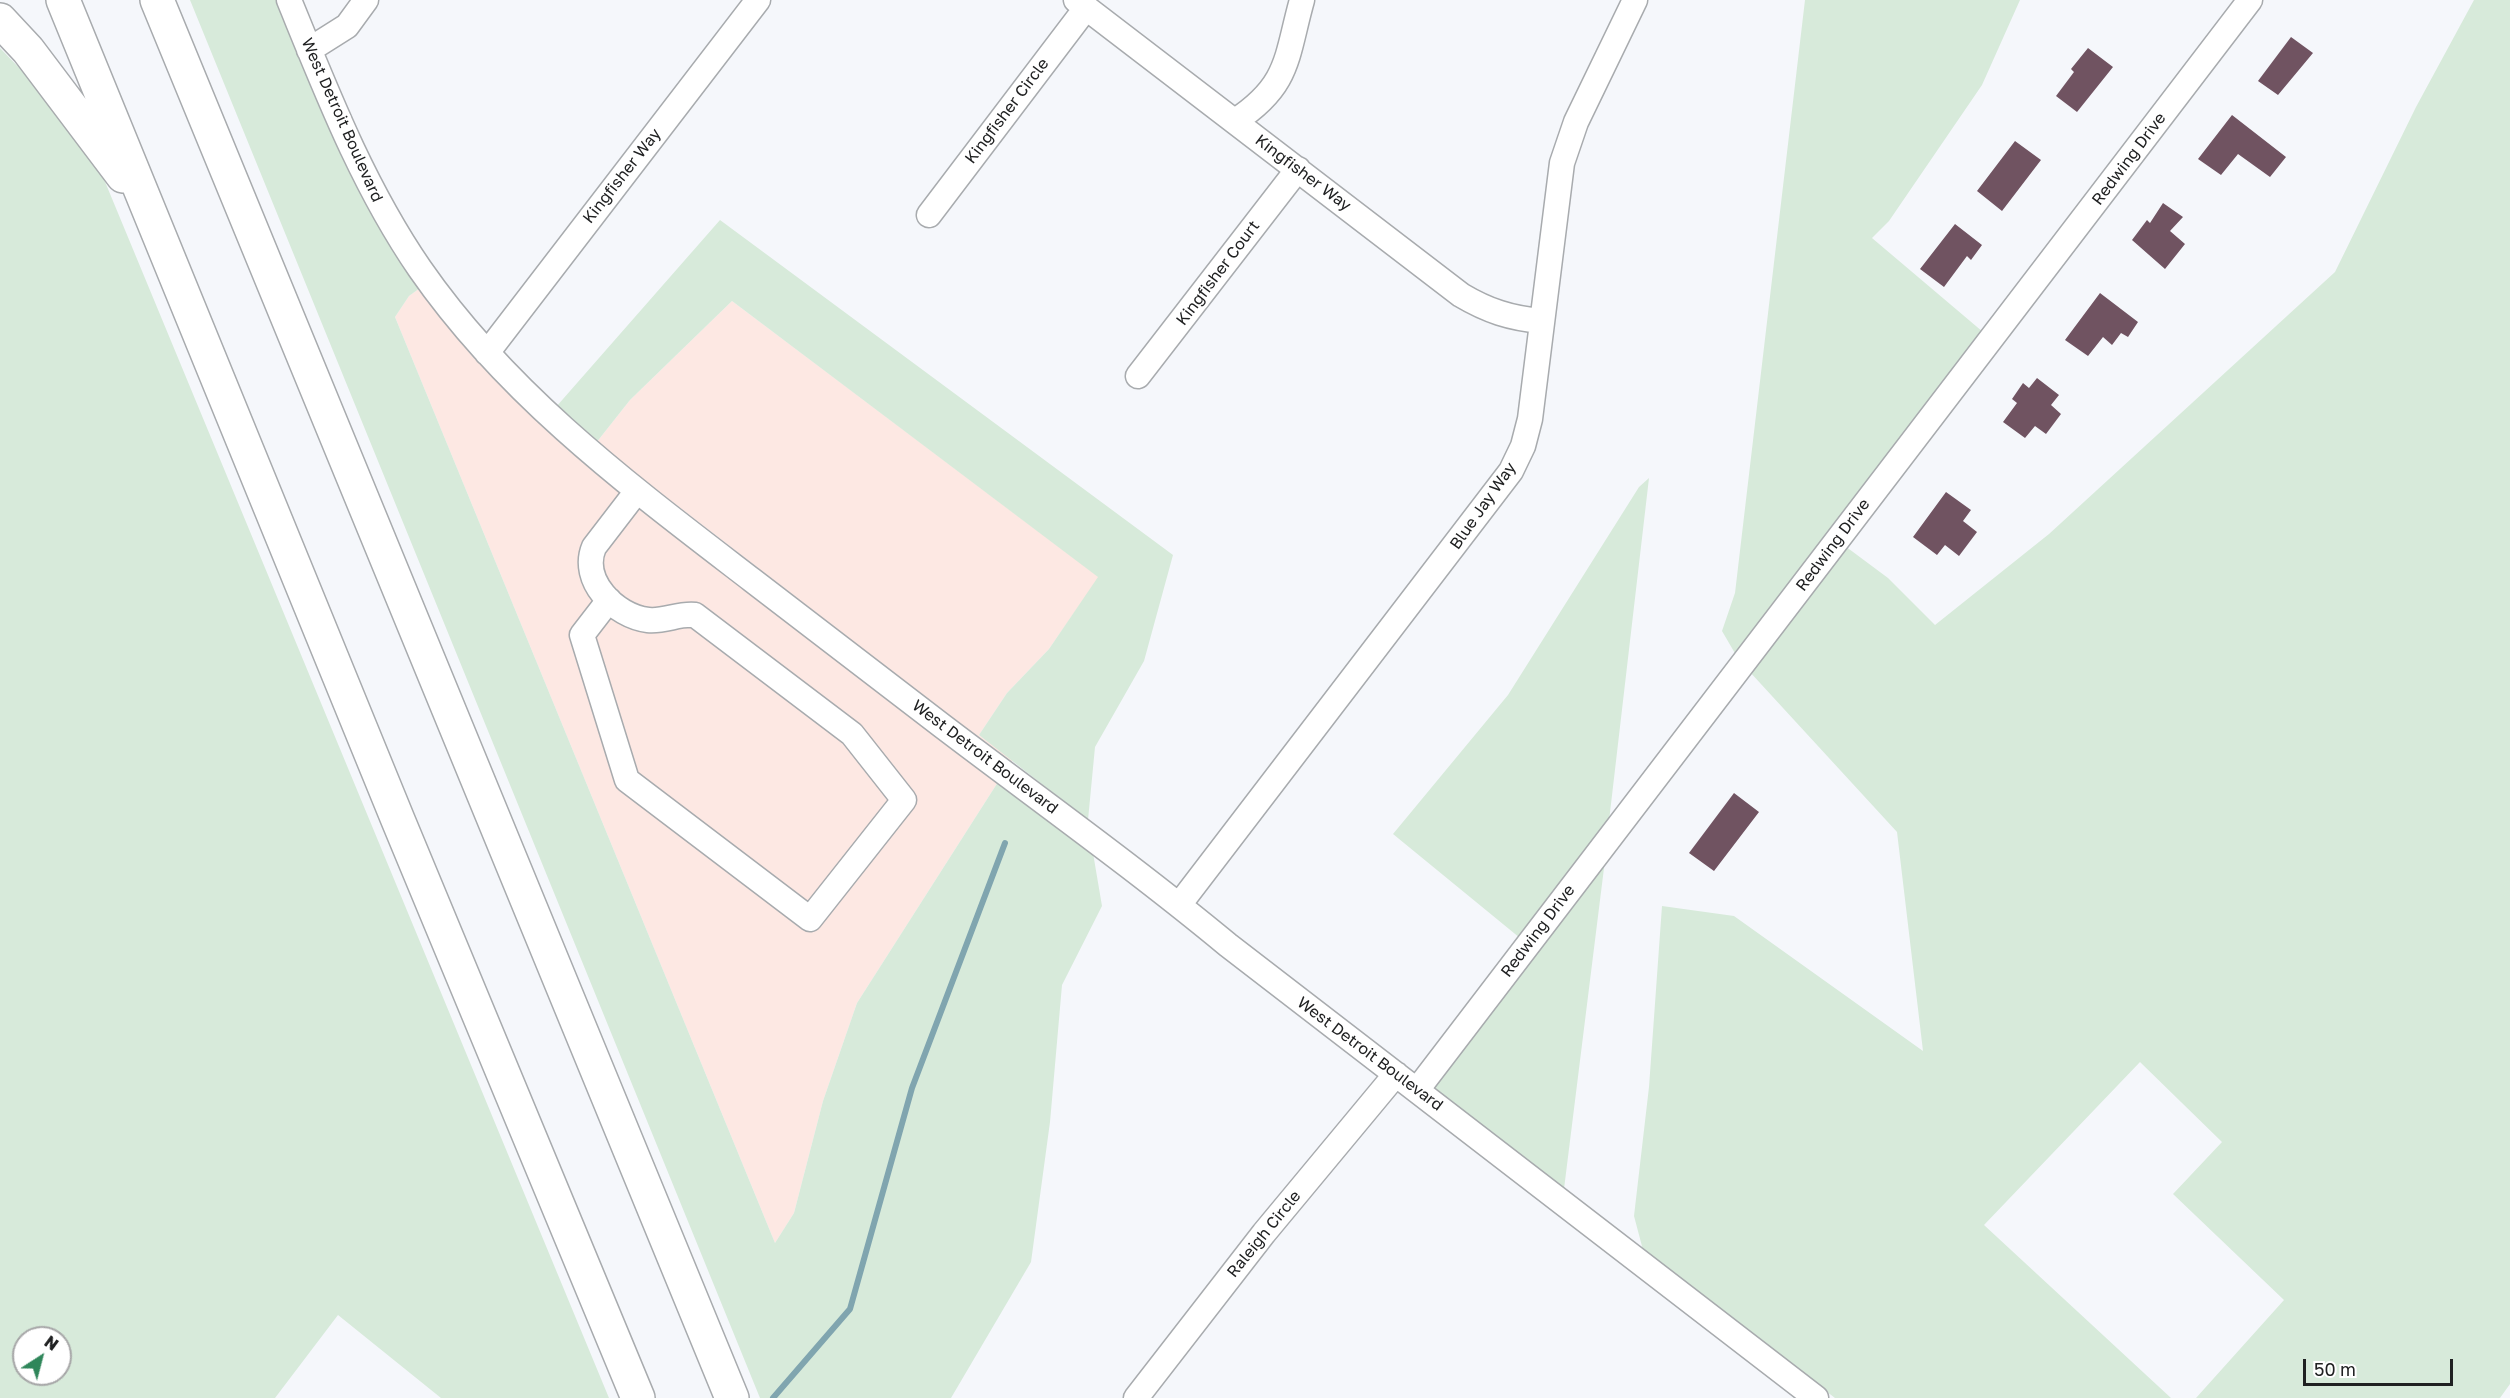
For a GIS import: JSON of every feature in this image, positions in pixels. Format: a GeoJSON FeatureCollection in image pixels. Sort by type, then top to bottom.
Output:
{"type":"FeatureCollection","features":[{"type":"Feature","properties":{"kind":"highway"},"geometry":{"type":"LineString","coordinates":[[63,0],[389,798],[638,1398]]}},
{"type":"Feature","properties":{"kind":"highway"},"geometry":{"type":"LineString","coordinates":[[157,0],[732,1398]]}},
{"type":"Feature","properties":{"kind":"highway"},"geometry":{"type":"LineString","coordinates":[[0,20],[28,50],[152,216]]}},
{"type":"Feature","properties":{"kind":"street","name":"West Detroit Boulevard"},"geometry":{"type":"LineString","coordinates":[[289,0],[351,148],[390,221],[434,287],[487,353],[568,434],[637,491],[1179,905],[1816,1398]]}},
{"type":"Feature","properties":{"kind":"street"},"geometry":{"type":"LineString","coordinates":[[309,50],[346,26],[366,0]]}},
{"type":"Feature","properties":{"kind":"street","name":"Kingfisher Way"},"geometry":{"type":"LineString","coordinates":[[487,353],[758,0]]}},
{"type":"Feature","properties":{"kind":"street"},"geometry":{"type":"LineString","coordinates":[[1235,121],[1266,97],[1278,81],[1293,45],[1302,0]]}},
{"type":"Feature","properties":{"kind":"street","name":"Blue Jay Way"},"geometry":{"type":"LineString","coordinates":[[1179,905],[1511,471],[1523,446],[1530,419],[1562,163],[1576,122],[1635,0]]}},
{"type":"Feature","properties":{"kind":"street","name":"Redwing Drive"},"geometry":{"type":"LineString","coordinates":[[1416,1090],[2250,0]]}},
{"type":"Feature","properties":{"kind":"street","name":"Kingfisher Way"},"geometry":{"type":"LineString","coordinates":[[1081,4],[1461,295],[1484,309],[1509,318],[1541,321]]}},
{"type":"Feature","properties":{"kind":"street","name":"Kingfisher Circle"},"geometry":{"type":"LineString","coordinates":[[929,215],[1081,4]]}},
{"type":"Feature","properties":{"kind":"street","name":"Kingfisher Court"},"geometry":{"type":"LineString","coordinates":[[1138,376],[1298,169]]}},
{"type":"Feature","properties":{"kind":"street"},"geometry":{"type":"LineString","coordinates":[[609,600],[582,635],[627,780],[810,919],[903,800],[852,734],[695,615],[647,620],[633,615],[609,600],[593,578],[590,558],[594,547],[637,491]]}},
{"type":"Feature","properties":{"kind":"street","name":"Raleigh Circle"},"geometry":{"type":"LineString","coordinates":[[1136,1398],[1264,1233],[1396,1074]]}},
{"type":"Feature","properties":{"kind":"shaded area"},"geometry":{"type":"Polygon","coordinates":[[[420,288],[472,356],[568,450],[605,481],[998,782],[857,1003],[823,1101],[794,1213],[775,1243],[395,317],[409,296],[420,288]]]}},
{"type":"Feature","properties":{"kind":"shaded area"},"geometry":{"type":"Polygon","coordinates":[[[732,301],[1099,577],[1049,649],[1007,693],[979,735],[1013,759],[1011,763],[596,443],[630,400],[732,301]]]}},
{"type":"Feature","properties":{"kind":"green space"},"geometry":{"type":"Polygon","coordinates":[[[190,0],[276,0],[360,192],[420,288],[409,296],[395,317],[775,1243],[794,1213],[823,1101],[857,1003],[998,782],[1093,853],[1102,906],[1062,985],[1050,1122],[1031,1262],[951,1398],[760,1398],[190,0]]]}},
{"type":"Feature","properties":{"kind":"green space"},"geometry":{"type":"Polygon","coordinates":[[[1805,0],[2020,0],[1982,85],[1889,221],[1872,238],[1983,332],[1736,655],[1722,631],[1735,593],[1805,0]]]}},
{"type":"Feature","properties":{"kind":"green space"},"geometry":{"type":"Polygon","coordinates":[[[2474,0],[2510,0],[2510,1384],[2500,1398],[2196,1398],[2284,1300],[2173,1194],[2222,1142],[2140,1062],[1984,1225],[2171,1398],[1835,1398],[1643,1250],[1634,1216],[1649,1087],[1662,906],[1734,916],[1923,1051],[1897,832],[1749,671],[1845,546],[1888,578],[1935,625],[2049,534],[2335,272],[2416,107],[2474,0]]]}},
{"type":"Feature","properties":{"kind":"green space"},"geometry":{"type":"Polygon","coordinates":[[[0,48],[55,105],[96,160],[609,1398],[441,1398],[338,1315],[275,1398],[0,1398],[0,48]]]}},
{"type":"Feature","properties":{"kind":"green space"},"geometry":{"type":"Polygon","coordinates":[[[720,220],[1173,555],[1144,661],[1095,747],[1088,820],[979,735],[1007,693],[1049,649],[1098,577],[732,301],[630,400],[596,443],[556,407],[720,220]]]}},
{"type":"Feature","properties":{"kind":"green space"},"geometry":{"type":"Polygon","coordinates":[[[1649,478],[1609,821],[1520,938],[1393,834],[1508,695],[1639,487],[1649,478]]]}},
{"type":"Feature","properties":{"kind":"green space"},"geometry":{"type":"Polygon","coordinates":[[[1605,860],[1564,1189],[1432,1087],[1605,860]]]}},
{"type":"Feature","properties":{"kind":"building"},"geometry":{"type":"Polygon","coordinates":[[[2291,37],[2313,53],[2278,95],[2258,81],[2291,37]]]}},
{"type":"Feature","properties":{"kind":"building"},"geometry":{"type":"Polygon","coordinates":[[[2088,48],[2113,67],[2077,112],[2056,96],[2074,72],[2071,69],[2088,48]]]}},
{"type":"Feature","properties":{"kind":"building"},"geometry":{"type":"Polygon","coordinates":[[[2232,115],[2286,157],[2270,177],[2238,154],[2221,175],[2198,159],[2232,115]]]}},
{"type":"Feature","properties":{"kind":"building"},"geometry":{"type":"Polygon","coordinates":[[[2015,141],[2041,160],[2002,211],[1977,191],[2015,141]]]}},
{"type":"Feature","properties":{"kind":"building"},"geometry":{"type":"Polygon","coordinates":[[[2163,203],[2183,217],[2170,231],[2185,244],[2165,269],[2132,240],[2147,220],[2150,223],[2163,203]]]}},
{"type":"Feature","properties":{"kind":"building"},"geometry":{"type":"Polygon","coordinates":[[[1955,224],[1982,245],[1971,260],[1967,256],[1944,287],[1920,269],[1955,224]]]}},
{"type":"Feature","properties":{"kind":"building"},"geometry":{"type":"Polygon","coordinates":[[[2100,293],[2138,322],[2128,337],[2121,333],[2112,345],[2103,337],[2088,356],[2065,340],[2100,293]]]}},
{"type":"Feature","properties":{"kind":"building"},"geometry":{"type":"Polygon","coordinates":[[[2037,378],[2059,395],[2051,405],[2061,414],[2046,434],[2035,426],[2025,438],[2003,422],[2017,403],[2012,399],[2023,383],[2029,388],[2037,378]]]}},
{"type":"Feature","properties":{"kind":"building"},"geometry":{"type":"Polygon","coordinates":[[[1946,492],[1971,510],[1963,521],[1977,532],[1959,556],[1945,545],[1937,555],[1913,537],[1946,492]]]}},
{"type":"Feature","properties":{"kind":"building"},"geometry":{"type":"Polygon","coordinates":[[[1734,793],[1759,812],[1714,871],[1689,853],[1734,793]]]}},
{"type":"Feature","properties":{"kind":"waterway"},"geometry":{"type":"LineString","coordinates":[[773,1398],[850,1309],[912,1088],[1005,843]]}}]}
